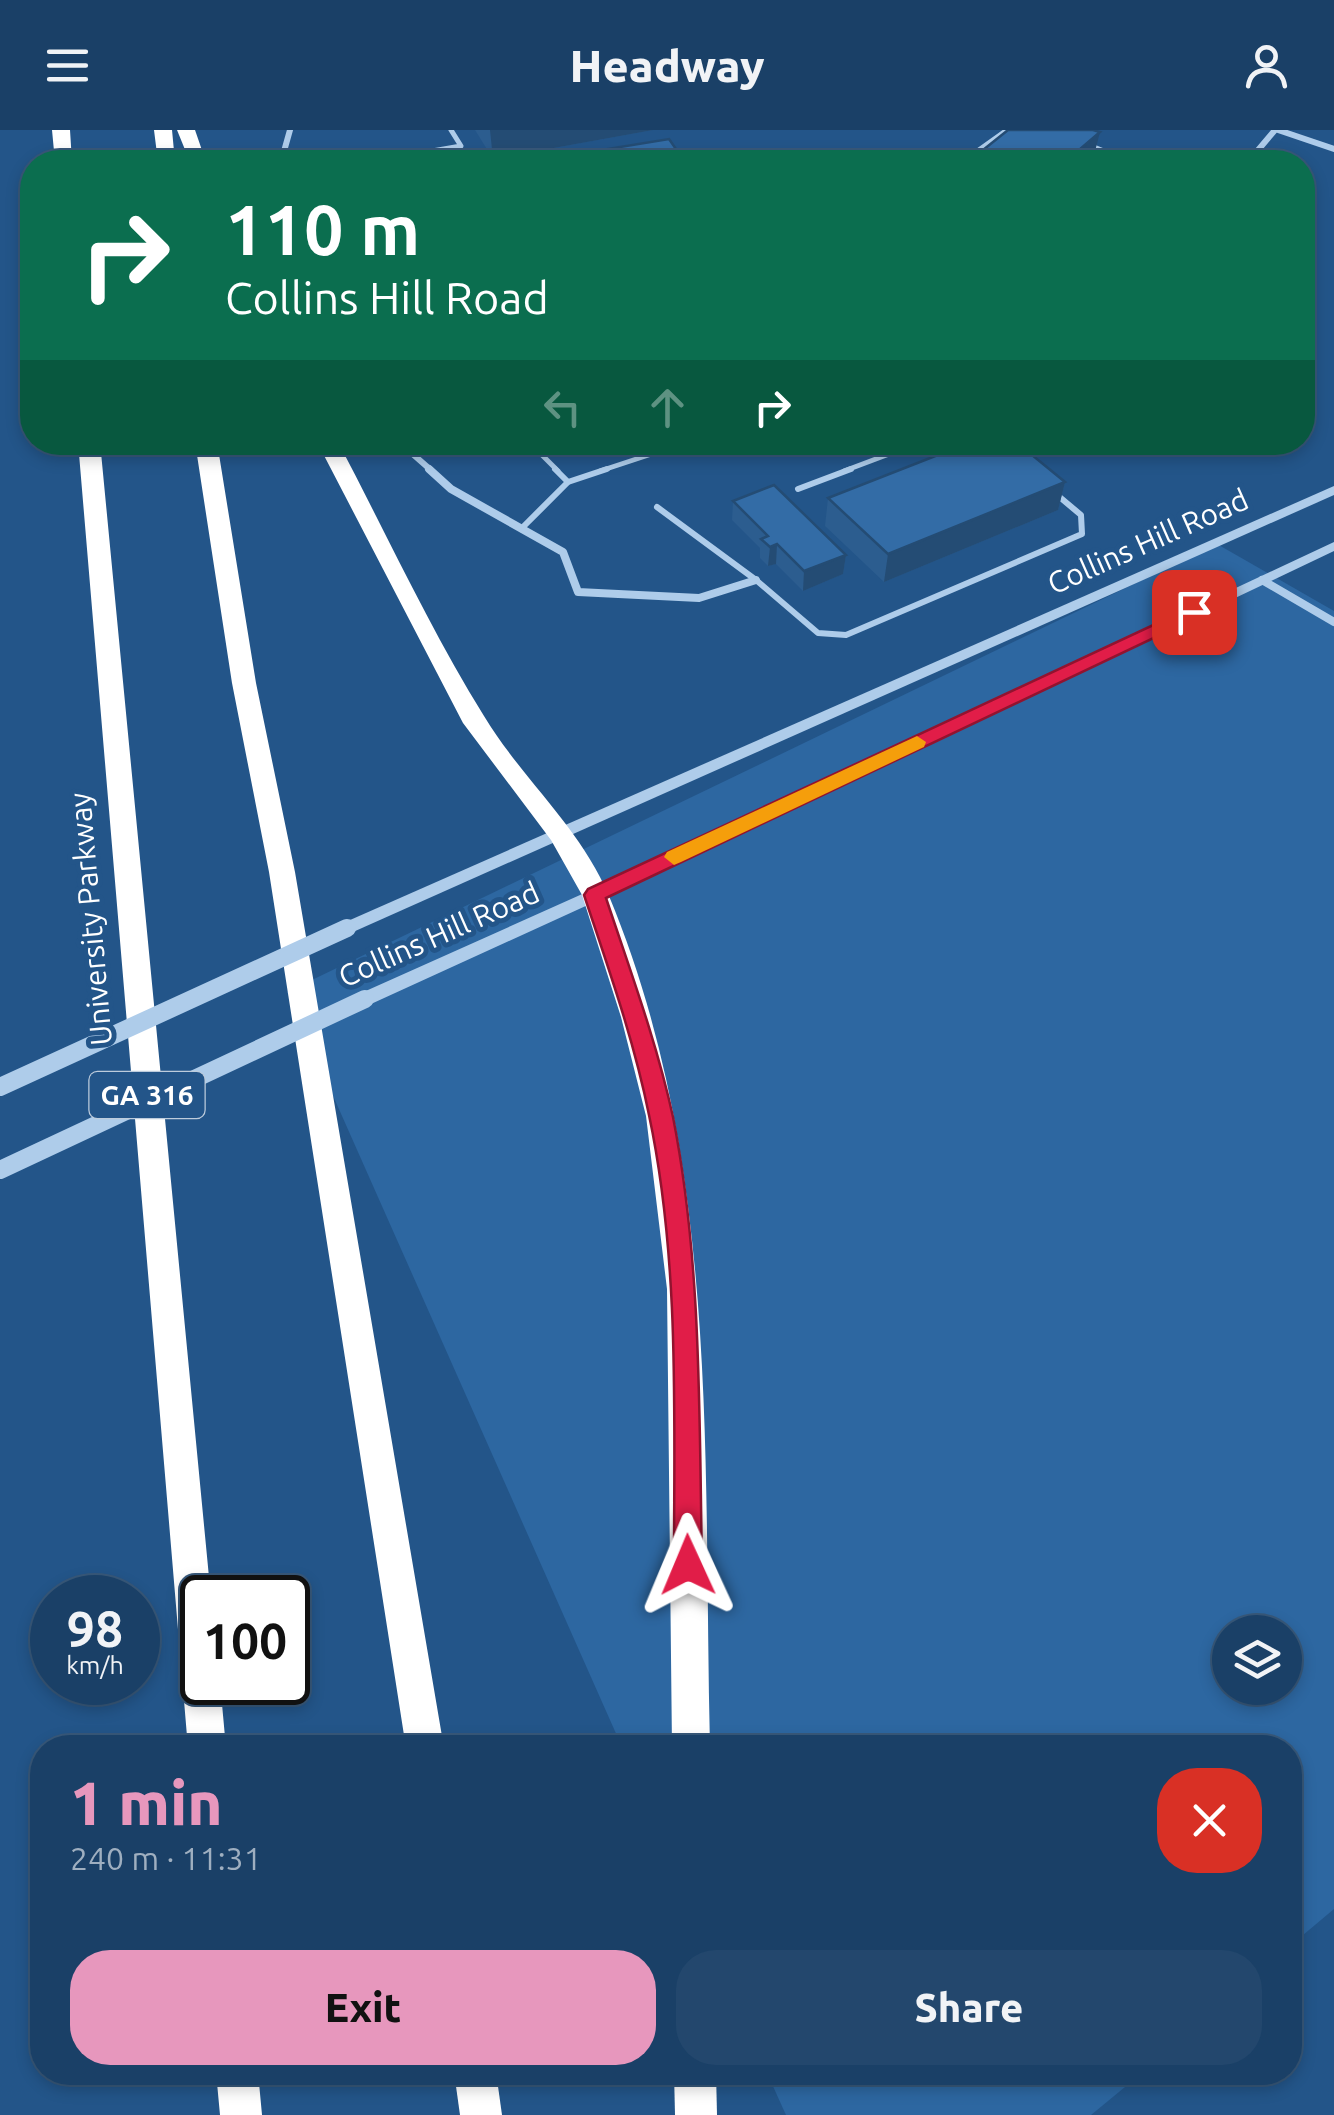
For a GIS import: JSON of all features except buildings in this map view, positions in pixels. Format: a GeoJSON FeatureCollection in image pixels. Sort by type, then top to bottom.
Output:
{"type":"FeatureCollection","features":[{"type":"Feature","properties":{"kind":"highway","name":"University Parkway"},"geometry":{"type":"LineString","coordinates":[[90,455],[206,1735]]}},
{"type":"Feature","properties":{"kind":"highway"},"geometry":{"type":"LineString","coordinates":[[208,455],[244,683],[282,872],[423,1735]]}},
{"type":"Feature","properties":{"kind":"highway"},"geometry":{"type":"LineString","coordinates":[[334,455],[475,723],[560,834],[595,895],[635,1017],[661,1116],[677,1224],[686,1368],[690,1735]]}},
{"type":"Feature","properties":{"kind":"highway"},"geometry":{"type":"LineString","coordinates":[[238,2085],[241,2115]]}},
{"type":"Feature","properties":{"kind":"highway"},"geometry":{"type":"LineString","coordinates":[[476,2085],[480,2115]]}},
{"type":"Feature","properties":{"kind":"highway"},"geometry":{"type":"LineString","coordinates":[[695,2085],[696,2115]]}},
{"type":"Feature","properties":{"kind":"street"},"geometry":{"type":"LineString","coordinates":[[1258,150],[1276,130],[1334,149]]}},
{"type":"Feature","properties":{"kind":"street"},"geometry":{"type":"LineString","coordinates":[[413,455],[451,489],[563,552],[578,592],[699,598],[756,580]]}},
{"type":"Feature","properties":{"kind":"street","name":"Collins Hill Road"},"geometry":{"type":"LineString","coordinates":[[0,1087],[347,928],[1334,490]]}},
{"type":"Feature","properties":{"kind":"street","name":"Collins Hill Road"},"geometry":{"type":"LineString","coordinates":[[0,1170],[595,895],[1334,546]]}},
{"type":"Feature","properties":{"kind":"street"},"geometry":{"type":"LineString","coordinates":[[1262,580],[1334,622]]}},
{"type":"Feature","properties":{"kind":"lane"},"geometry":{"type":"LineString","coordinates":[[438,150],[461,146],[451,130]]}},
{"type":"Feature","properties":{"kind":"lane"},"geometry":{"type":"LineString","coordinates":[[979,150],[1007,130]]}},
{"type":"Feature","properties":{"kind":"lane"},"geometry":{"type":"LineString","coordinates":[[1077,141],[1100,150]]}},
{"type":"Feature","properties":{"kind":"lane"},"geometry":{"type":"LineString","coordinates":[[542,455],[568,482]]}},
{"type":"Feature","properties":{"kind":"lane"},"geometry":{"type":"LineString","coordinates":[[521,529],[568,482],[649,455]]}},
{"type":"Feature","properties":{"kind":"lane"},"geometry":{"type":"LineString","coordinates":[[798,489],[887,455]]}},
{"type":"Feature","properties":{"kind":"lane"},"geometry":{"type":"LineString","coordinates":[[657,506],[756,580],[818,633],[846,635],[1082,534],[1081,515],[1052,491]]}},
{"type":"Feature","properties":{"kind":"shaded area"},"geometry":{"type":"Polygon","coordinates":[[[1217,544],[1334,611],[1334,1909],[1302,1936],[1302,1735],[617,1735],[287,992],[1217,544]]]}},
{"type":"Feature","properties":{"kind":"shaded area"},"geometry":{"type":"Polygon","coordinates":[[[772,2085],[1127,2085],[1091,2115],[786,2115],[772,2085]]]}},
{"type":"Feature","properties":{"kind":"slow traffic"},"geometry":{"type":"LineString","coordinates":[[674,857],[917,742]]}},
{"type":"Feature","properties":{"kind":"route"},"geometry":{"type":"LineString","coordinates":[[688,1565],[686,1368],[677,1224],[661,1116],[635,1017],[595,895],[1194,612]]}}]}
